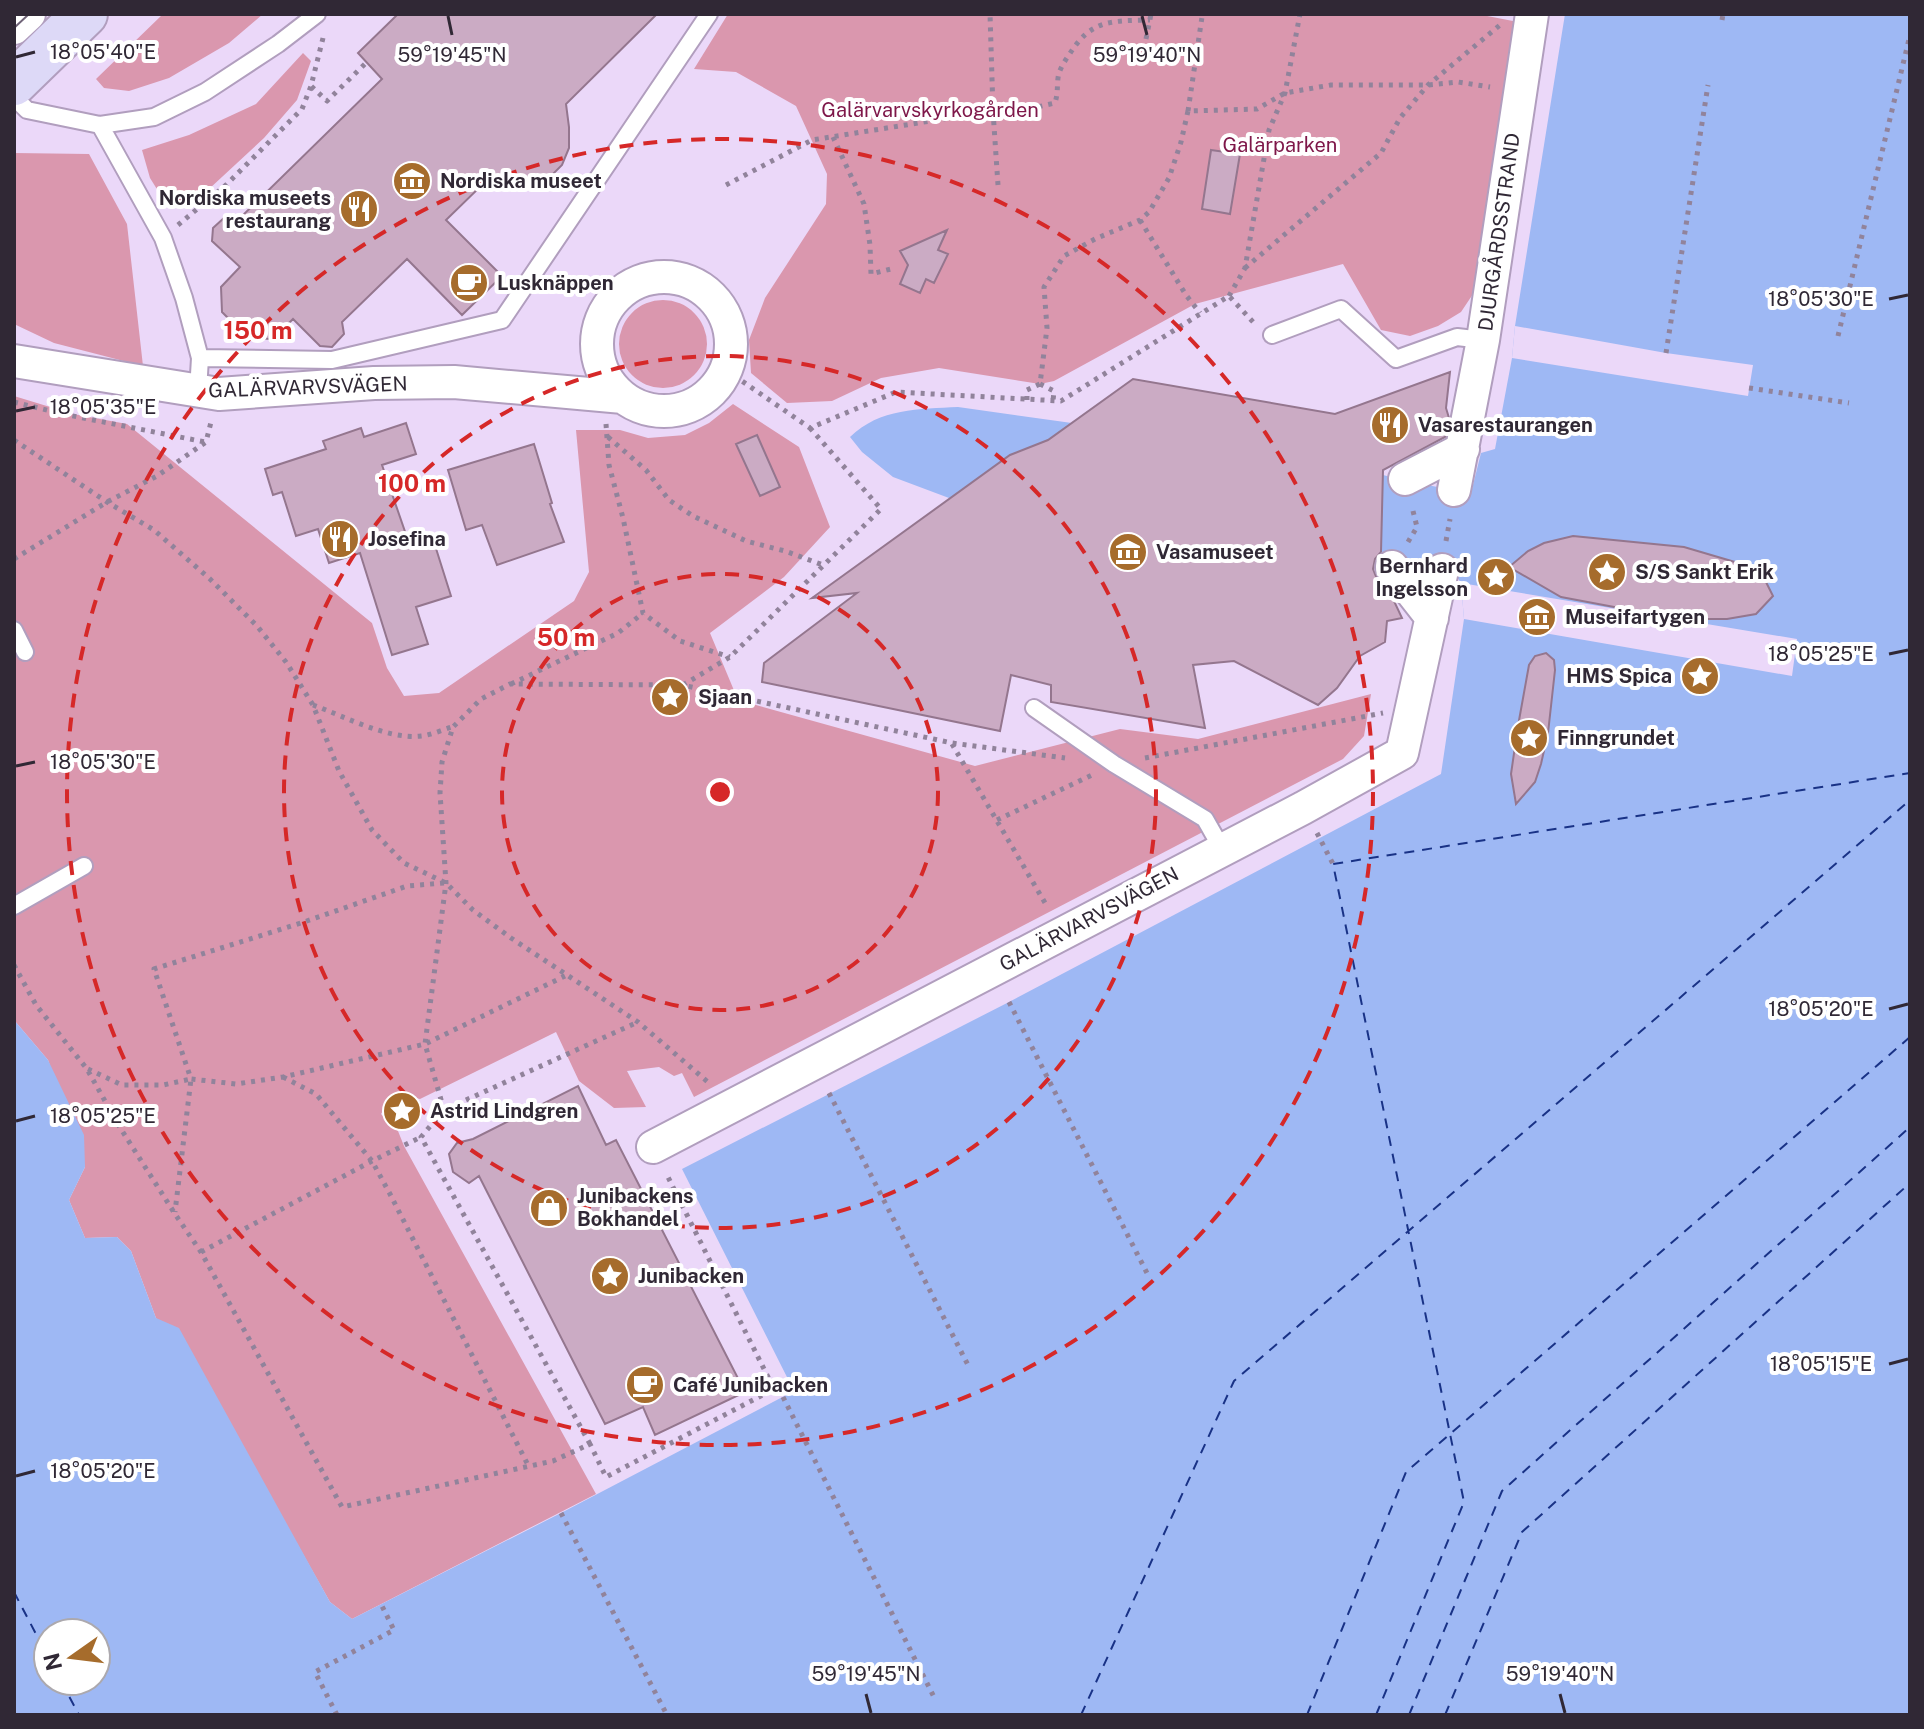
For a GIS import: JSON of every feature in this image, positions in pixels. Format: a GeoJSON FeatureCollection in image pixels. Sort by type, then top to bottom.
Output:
{"type":"FeatureCollection","features":[{"type":"Feature","properties":{"kind":"street"},"geometry":{"type":"LineString","coordinates":[[14,28],[29,14]]}},
{"type":"Feature","properties":{"kind":"street"},"geometry":{"type":"LineString","coordinates":[[14,83],[85,14]]}},
{"type":"Feature","properties":{"kind":"street","name":"DJURGÅRDSSTRAND"},"geometry":{"type":"LineString","coordinates":[[1454,490],[1483,340],[1532,14]]}},
{"type":"Feature","properties":{"kind":"street"},"geometry":{"type":"LineString","coordinates":[[614,396],[597,351],[599,328],[607,307],[623,290],[643,279],[665,276],[687,280],[707,291],[721,307],[730,327],[732,349],[726,370]]}},
{"type":"Feature","properties":{"kind":"street"},"geometry":{"type":"LineString","coordinates":[[555,390],[583,370],[597,351]]}},
{"type":"Feature","properties":{"kind":"street","name":"GALÄRVARVSVÄGEN"},"geometry":{"type":"LineString","coordinates":[[14,361],[208,392],[454,382],[614,396],[658,411],[679,410],[699,402],[715,388],[726,370]]}},
{"type":"Feature","properties":{"kind":"street"},"geometry":{"type":"LineString","coordinates":[[1405,479],[1463,449]]}},
{"type":"Feature","properties":{"kind":"street"},"geometry":{"type":"LineString","coordinates":[[1392,567],[1432,618]]}},
{"type":"Feature","properties":{"kind":"street","name":"GALÄRVARVSVÄGEN"},"geometry":{"type":"LineString","coordinates":[[653,1147],[1303,808],[1402,753],[1442,570]]}},
{"type":"Feature","properties":{"kind":"lane"},"geometry":{"type":"LineString","coordinates":[[200,358],[332,360],[502,320],[709,14]]}},
{"type":"Feature","properties":{"kind":"lane"},"geometry":{"type":"LineString","coordinates":[[14,97],[27,110],[100,125],[154,117],[205,92],[278,44],[321,21]]}},
{"type":"Feature","properties":{"kind":"lane"},"geometry":{"type":"LineString","coordinates":[[100,125],[163,238],[184,298],[208,392]]}},
{"type":"Feature","properties":{"kind":"lane"},"geometry":{"type":"LineString","coordinates":[[1272,335],[1341,309],[1396,359],[1457,337],[1483,340]]}},
{"type":"Feature","properties":{"kind":"lane"},"geometry":{"type":"LineString","coordinates":[[14,630],[25,652]]}},
{"type":"Feature","properties":{"kind":"lane"},"geometry":{"type":"LineString","coordinates":[[1034,708],[1114,764],[1205,819],[1222,849]]}},
{"type":"Feature","properties":{"kind":"lane"},"geometry":{"type":"LineString","coordinates":[[14,906],[84,866]]}},
{"type":"Feature","properties":{"kind":"path"},"geometry":{"type":"LineString","coordinates":[[990,14],[998,185]]}},
{"type":"Feature","properties":{"kind":"path"},"geometry":{"type":"LineString","coordinates":[[1040,384],[1047,328],[1044,287],[1064,256],[1140,220],[1149,212],[1169,178],[1181,142],[1205,14]]}},
{"type":"Feature","properties":{"kind":"path"},"geometry":{"type":"LineString","coordinates":[[810,428],[896,392],[1061,401],[1229,296],[1245,268],[1269,130],[1285,93],[1300,14]]}},
{"type":"Feature","properties":{"kind":"path"},"geometry":{"type":"LineString","coordinates":[[726,185],[812,140],[993,111],[1044,107],[1055,103],[1059,90],[1058,76],[1084,35],[1101,25],[1150,17],[1146,39]]}},
{"type":"Feature","properties":{"kind":"path"},"geometry":{"type":"LineString","coordinates":[[163,238],[226,185],[302,109],[311,86],[321,21]]}},
{"type":"Feature","properties":{"kind":"path"},"geometry":{"type":"LineString","coordinates":[[1245,268],[1381,153],[1400,118],[1428,85],[1501,24]]}},
{"type":"Feature","properties":{"kind":"path"},"geometry":{"type":"LineString","coordinates":[[1838,336],[1910,35]]}},
{"type":"Feature","properties":{"kind":"path"},"geometry":{"type":"LineString","coordinates":[[311,86],[327,101],[367,62]]}},
{"type":"Feature","properties":{"kind":"path"},"geometry":{"type":"LineString","coordinates":[[1188,111],[1257,109],[1285,93],[1331,85],[1458,82],[1519,92]]}},
{"type":"Feature","properties":{"kind":"path"},"geometry":{"type":"LineString","coordinates":[[1666,353],[1708,85]]}},
{"type":"Feature","properties":{"kind":"path"},"geometry":{"type":"LineString","coordinates":[[833,137],[864,204],[871,274],[895,268]]}},
{"type":"Feature","properties":{"kind":"path"},"geometry":{"type":"LineString","coordinates":[[1140,220],[1200,314]]}},
{"type":"Feature","properties":{"kind":"path"},"geometry":{"type":"LineString","coordinates":[[1229,296],[1249,320],[1272,335]]}},
{"type":"Feature","properties":{"kind":"path"},"geometry":{"type":"LineString","coordinates":[[682,685],[730,657],[881,509],[810,428],[726,370]]}},
{"type":"Feature","properties":{"kind":"path"},"geometry":{"type":"LineString","coordinates":[[1027,400],[1027,390],[1040,384]]}},
{"type":"Feature","properties":{"kind":"path"},"geometry":{"type":"LineString","coordinates":[[1040,384],[1054,391],[1053,401]]}},
{"type":"Feature","properties":{"kind":"path"},"geometry":{"type":"LineString","coordinates":[[1749,388],[1849,403]]}},
{"type":"Feature","properties":{"kind":"path"},"geometry":{"type":"LineString","coordinates":[[206,442],[208,392]]}},
{"type":"Feature","properties":{"kind":"path"},"geometry":{"type":"LineString","coordinates":[[614,396],[607,436],[609,465],[643,613],[680,641],[730,657]]}},
{"type":"Feature","properties":{"kind":"path"},"geometry":{"type":"LineString","coordinates":[[14,402],[206,442]]}},
{"type":"Feature","properties":{"kind":"path"},"geometry":{"type":"LineString","coordinates":[[607,436],[646,470],[669,500],[693,516],[746,541],[823,565]]}},
{"type":"Feature","properties":{"kind":"path"},"geometry":{"type":"LineString","coordinates":[[14,440],[154,530],[257,626],[286,662],[313,705],[339,771],[372,830],[404,863],[446,883],[473,910],[638,1022],[733,1104]]}},
{"type":"Feature","properties":{"kind":"path"},"geometry":{"type":"LineString","coordinates":[[14,559],[107,502],[157,476],[206,442]]}},
{"type":"Feature","properties":{"kind":"path"},"geometry":{"type":"LineString","coordinates":[[1392,567],[1417,527],[1405,479]]}},
{"type":"Feature","properties":{"kind":"path"},"geometry":{"type":"LineString","coordinates":[[1442,570],[1454,490]]}},
{"type":"Feature","properties":{"kind":"path"},"geometry":{"type":"LineString","coordinates":[[444,1110],[425,1044],[446,883],[440,793],[442,762],[453,727],[481,699],[618,633],[643,613]]}},
{"type":"Feature","properties":{"kind":"path"},"geometry":{"type":"LineString","coordinates":[[510,684],[682,685],[952,743],[1114,764]]}},
{"type":"Feature","properties":{"kind":"path"},"geometry":{"type":"LineString","coordinates":[[313,705],[398,735],[420,736],[453,727]]}},
{"type":"Feature","properties":{"kind":"path"},"geometry":{"type":"LineString","coordinates":[[997,820],[1114,764],[1411,707]]}},
{"type":"Feature","properties":{"kind":"path"},"geometry":{"type":"LineString","coordinates":[[952,743],[1063,933]]}},
{"type":"Feature","properties":{"kind":"path"},"geometry":{"type":"LineString","coordinates":[[1321,839],[1333,864]]}},
{"type":"Feature","properties":{"kind":"path"},"geometry":{"type":"LineString","coordinates":[[175,1214],[191,1079],[154,969],[407,886],[446,883]]}},
{"type":"Feature","properties":{"kind":"path"},"geometry":{"type":"LineString","coordinates":[[14,965],[36,1005],[87,1069],[119,1126],[201,1252],[342,1507],[553,1461],[590,1444]]}},
{"type":"Feature","properties":{"kind":"path"},"geometry":{"type":"LineString","coordinates":[[87,1069],[122,1085],[163,1085],[191,1079],[236,1084],[283,1077],[425,1044],[566,975]]}},
{"type":"Feature","properties":{"kind":"path"},"geometry":{"type":"LineString","coordinates":[[1009,1002],[1149,1277]]}},
{"type":"Feature","properties":{"kind":"path"},"geometry":{"type":"LineString","coordinates":[[201,1252],[421,1137],[444,1110],[638,1022]]}},
{"type":"Feature","properties":{"kind":"path"},"geometry":{"type":"LineString","coordinates":[[283,1077],[316,1094],[372,1161],[528,1465]]}},
{"type":"Feature","properties":{"kind":"path"},"geometry":{"type":"LineString","coordinates":[[829,1093],[970,1369]]}},
{"type":"Feature","properties":{"kind":"path"},"geometry":{"type":"LineString","coordinates":[[421,1137],[606,1477],[774,1389],[653,1147]]}},
{"type":"Feature","properties":{"kind":"path"},"geometry":{"type":"LineString","coordinates":[[783,1397],[935,1699]]}},
{"type":"Feature","properties":{"kind":"path"},"geometry":{"type":"LineString","coordinates":[[561,1513],[667,1715]]}},
{"type":"Feature","properties":{"kind":"path"},"geometry":{"type":"LineString","coordinates":[[337,1715],[315,1672],[394,1630],[381,1604]]}},
{"type":"Feature","properties":{"kind":"green space"},"geometry":{"type":"Polygon","coordinates":[[[163,14],[263,14],[229,43],[169,78],[129,91],[104,88],[96,79],[163,14]]]}},
{"type":"Feature","properties":{"kind":"green space","name":"Galärparken"},"geometry":{"type":"Polygon","coordinates":[[[728,14],[1477,14],[1518,22],[1475,291],[1461,312],[1438,326],[1410,336],[1381,330],[1343,264],[1195,304],[1054,381],[1040,384],[939,368],[881,378],[832,401],[787,403],[751,373],[749,340],[765,298],[826,204],[827,174],[796,106],[736,72],[694,69],[728,14]]]}},
{"type":"Feature","properties":{"kind":"green space"},"geometry":{"type":"Polygon","coordinates":[[[303,53],[311,61],[297,100],[264,138],[209,189],[186,204],[160,194],[150,178],[142,150],[189,135],[256,104],[303,53]]]}},
{"type":"Feature","properties":{"kind":"green space"},"geometry":{"type":"Polygon","coordinates":[[[14,153],[89,154],[127,224],[143,366],[54,343],[14,324],[14,153]]]}},
{"type":"Feature","properties":{"kind":"green space"},"geometry":{"type":"Polygon","coordinates":[[[663,300],[680,303],[694,313],[704,327],[707,344],[704,361],[694,375],[680,385],[663,388],[646,385],[632,375],[622,361],[619,344],[622,327],[632,313],[646,303],[663,300]]]}},
{"type":"Feature","properties":{"kind":"green space"},"geometry":{"type":"Polygon","coordinates":[[[14,396],[73,414],[127,424],[372,623],[387,668],[404,696],[439,693],[574,601],[589,572],[576,430],[620,430],[648,438],[685,435],[709,423],[733,404],[799,447],[830,527],[784,577],[710,633],[738,700],[975,766],[1120,729],[1198,739],[1371,694],[1364,736],[1343,759],[694,1097],[682,1073],[674,1076],[659,1067],[627,1071],[646,1107],[614,1108],[579,1081],[556,1032],[420,1099],[394,1093],[381,1114],[398,1131],[596,1494],[352,1619],[330,1602],[295,1540],[156,1318],[131,1251],[117,1237],[85,1238],[69,1200],[85,1167],[48,1060],[14,1020],[14,396]]]}},
{"type":"Feature","properties":{"kind":"water"},"geometry":{"type":"Polygon","coordinates":[[[1565,14],[1910,14],[1910,1715],[14,1715],[14,1020],[48,1060],[84,1135],[85,1167],[69,1200],[85,1238],[117,1237],[131,1251],[156,1318],[179,1328],[330,1602],[352,1619],[794,1391],[682,1169],[1009,1002],[1441,774],[1464,619],[1461,583],[1453,571],[1380,565],[1383,475],[1471,493],[1481,453],[1495,449],[1565,14]]]}},
{"type":"Feature","properties":{"kind":"water"},"geometry":{"type":"Polygon","coordinates":[[[958,407],[1079,424],[1062,518],[949,498],[893,477],[862,452],[850,437],[862,427],[887,415],[958,407]]]}},
{"type":"Feature","properties":{"kind":"pier"},"geometry":{"type":"Polygon","coordinates":[[[1515,326],[1753,365],[1748,396],[1512,358],[1515,326]]]}},
{"type":"Feature","properties":{"kind":"pier"},"geometry":{"type":"Polygon","coordinates":[[[1461,583],[1797,639],[1792,676],[1464,619],[1461,583]]]}},
{"type":"Feature","properties":{"kind":"building","name":"Nordiska museet"},"geometry":{"type":"Polygon","coordinates":[[[398,14],[657,14],[566,104],[569,148],[562,165],[547,180],[529,187],[508,187],[486,181],[446,220],[502,276],[462,315],[407,259],[342,322],[344,334],[332,347],[320,346],[293,319],[273,339],[248,338],[222,312],[221,287],[240,267],[212,241],[213,228],[225,217],[240,218],[382,79],[358,53],[398,14]]]}},
{"type":"Feature","properties":{"kind":"building"},"geometry":{"type":"Polygon","coordinates":[[[1211,150],[1240,154],[1230,214],[1202,209],[1211,150]]]}},
{"type":"Feature","properties":{"kind":"building"},"geometry":{"type":"Polygon","coordinates":[[[947,230],[938,250],[948,254],[934,283],[926,279],[920,293],[900,284],[908,265],[900,251],[947,230]]]}},
{"type":"Feature","properties":{"kind":"building","name":"Vasamuseet"},"geometry":{"type":"Polygon","coordinates":[[[1450,372],[1446,408],[1449,418],[1445,437],[1383,470],[1381,552],[1375,559],[1373,569],[1402,618],[1387,621],[1385,642],[1360,656],[1337,688],[1318,705],[1234,661],[1193,665],[1205,728],[1051,702],[1051,685],[1011,675],[1000,731],[762,682],[764,663],[857,593],[812,598],[1010,455],[1048,440],[1133,379],[1335,414],[1450,372]]]}},
{"type":"Feature","properties":{"kind":"building"},"geometry":{"type":"Polygon","coordinates":[[[406,423],[416,454],[382,465],[410,546],[433,539],[451,596],[416,607],[428,644],[392,655],[360,553],[329,563],[318,529],[296,536],[282,492],[273,495],[265,469],[326,449],[323,441],[361,428],[364,437],[406,423]]]}},
{"type":"Feature","properties":{"kind":"building"},"geometry":{"type":"Polygon","coordinates":[[[757,435],[780,487],[760,496],[736,444],[757,435]]]}},
{"type":"Feature","properties":{"kind":"building"},"geometry":{"type":"Polygon","coordinates":[[[534,444],[564,542],[497,565],[482,525],[466,530],[448,470],[534,444]]]}},
{"type":"Feature","properties":{"kind":"building"},"geometry":{"type":"Polygon","coordinates":[[[1573,536],[1684,547],[1745,565],[1764,578],[1773,596],[1756,614],[1727,619],[1678,619],[1561,597],[1509,567],[1528,551],[1544,543],[1573,536]]]}},
{"type":"Feature","properties":{"kind":"building"},"geometry":{"type":"Polygon","coordinates":[[[1546,653],[1554,660],[1555,670],[1548,733],[1535,782],[1516,804],[1511,774],[1529,665],[1535,656],[1546,653]]]}},
{"type":"Feature","properties":{"kind":"building"},"geometry":{"type":"Polygon","coordinates":[[[578,1086],[606,1145],[616,1140],[745,1392],[655,1435],[643,1407],[605,1424],[479,1176],[469,1183],[453,1172],[449,1154],[457,1143],[473,1139],[578,1086]]]}},
{"type":"Feature","properties":{"kind":"ferry route"},"geometry":{"type":"LineString","coordinates":[[1376,1715],[1464,1502],[1333,864],[1910,773]]}},
{"type":"Feature","properties":{"kind":"ferry route"},"geometry":{"type":"LineString","coordinates":[[1081,1715],[1234,1381],[1910,800]]}},
{"type":"Feature","properties":{"kind":"ferry route"},"geometry":{"type":"LineString","coordinates":[[1307,1715],[1406,1472],[1910,1037]]}},
{"type":"Feature","properties":{"kind":"ferry route"},"geometry":{"type":"LineString","coordinates":[[1409,1715],[1502,1491],[1910,1127]]}},
{"type":"Feature","properties":{"kind":"ferry route"},"geometry":{"type":"LineString","coordinates":[[1445,1715],[1522,1532],[1910,1183]]}},
{"type":"Feature","properties":{"kind":"ferry route"},"geometry":{"type":"LineString","coordinates":[[14,1592],[32,1626]]}},
{"type":"Feature","properties":{"kind":"ferry route"},"geometry":{"type":"LineString","coordinates":[[69,1697],[79,1715]]}},
{"type":"Feature","properties":{"kind":"tram line"},"geometry":{"type":"LineString","coordinates":[[14,28],[29,14]]}},
{"type":"Feature","properties":{"kind":"place","name":"Nordiska museet"},"geometry":{"type":"Point","coordinates":[412,181]}},
{"type":"Feature","properties":{"kind":"place","name":"Nordiska museets restaurang"},"geometry":{"type":"Point","coordinates":[359,209]}},
{"type":"Feature","properties":{"kind":"place","name":"Lusknäppen"},"geometry":{"type":"Point","coordinates":[469,283]}},
{"type":"Feature","properties":{"kind":"place","name":"Vasarestaurangen"},"geometry":{"type":"Point","coordinates":[1390,425]}},
{"type":"Feature","properties":{"kind":"place","name":"Josefina"},"geometry":{"type":"Point","coordinates":[340,539]}},
{"type":"Feature","properties":{"kind":"place","name":"Vasamuseet"},"geometry":{"type":"Point","coordinates":[1128,552]}},
{"type":"Feature","properties":{"kind":"place","name":"S/S Sankt Erik"},"geometry":{"type":"Point","coordinates":[1607,572]}},
{"type":"Feature","properties":{"kind":"place","name":"Bernhard Ingelsson"},"geometry":{"type":"Point","coordinates":[1496,577]}},
{"type":"Feature","properties":{"kind":"place","name":"Museifartygen"},"geometry":{"type":"Point","coordinates":[1537,617]}},
{"type":"Feature","properties":{"kind":"place","name":"HMS Spica"},"geometry":{"type":"Point","coordinates":[1700,676]}},
{"type":"Feature","properties":{"kind":"place","name":"Sjaan"},"geometry":{"type":"Point","coordinates":[670,697]}},
{"type":"Feature","properties":{"kind":"place","name":"Finngrundet"},"geometry":{"type":"Point","coordinates":[1529,738]}},
{"type":"Feature","properties":{"kind":"place","name":"Astrid Lindgren"},"geometry":{"type":"Point","coordinates":[402,1111]}},
{"type":"Feature","properties":{"kind":"place","name":"Junibackens Bokhandel"},"geometry":{"type":"Point","coordinates":[549,1208]}},
{"type":"Feature","properties":{"kind":"place","name":"Junibacken"},"geometry":{"type":"Point","coordinates":[610,1276]}},
{"type":"Feature","properties":{"kind":"place","name":"Café Junibacken"},"geometry":{"type":"Point","coordinates":[645,1385]}},
{"type":"Feature","properties":{"kind":"park label","name":"Galärvarvskyrkogården"},"geometry":{"type":"Point","coordinates":[930,110]}}]}
